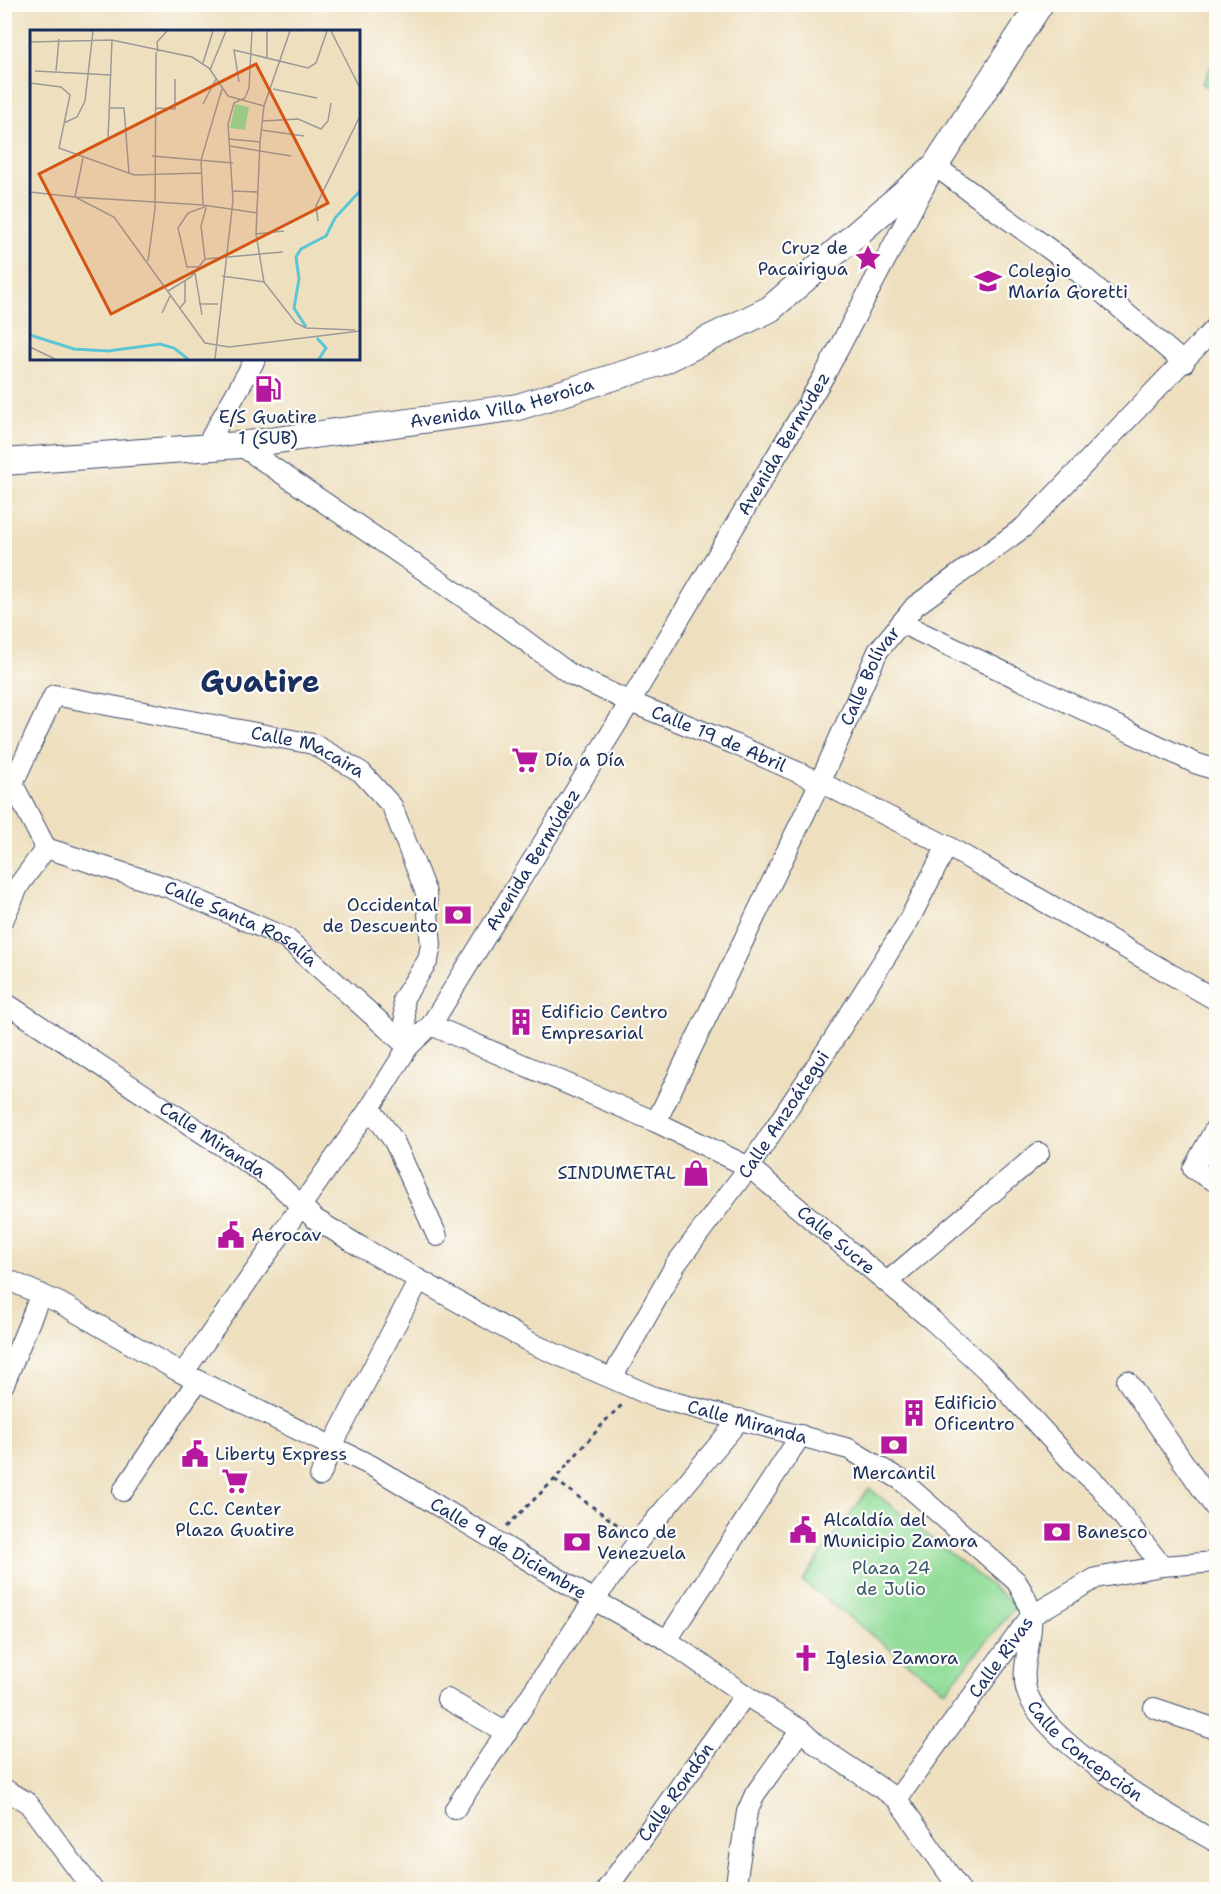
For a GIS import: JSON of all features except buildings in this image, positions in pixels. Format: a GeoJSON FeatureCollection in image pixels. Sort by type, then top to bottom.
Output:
{"type":"FeatureCollection","features":[{"type":"Feature","properties":{"kind":"main road","name":"Avenida Villa Heroica"},"geometry":{"type":"LineString","coordinates":[[4,462],[240,445],[519,407],[659,363],[770,309],[934,166],[1040,4]]}},
{"type":"Feature","properties":{"kind":"street"},"geometry":{"type":"LineString","coordinates":[[934,166],[1063,260],[1190,357]]}},
{"type":"Feature","properties":{"kind":"street","name":"Avenida Bermúdez"},"geometry":{"type":"LineString","coordinates":[[123,1491],[190,1376],[300,1205],[369,1108],[408,1047],[432,1025],[630,702],[824,376],[934,166]]}},
{"type":"Feature","properties":{"kind":"street","name":"Calle Bolívar"},"geometry":{"type":"LineString","coordinates":[[656,1122],[820,782],[878,651],[915,606],[1024,527],[1190,357],[1216,327]]}},
{"type":"Feature","properties":{"kind":"street"},"geometry":{"type":"LineString","coordinates":[[205,448],[255,360]]}},
{"type":"Feature","properties":{"kind":"street","name":"Calle 19 de Abril"},"geometry":{"type":"LineString","coordinates":[[240,445],[507,627],[570,674],[630,702],[820,782],[947,846],[1216,1000]]}},
{"type":"Feature","properties":{"kind":"street"},"geometry":{"type":"LineString","coordinates":[[901,623],[1195,763],[1216,770]]}},
{"type":"Feature","properties":{"kind":"street","name":"Calle Macaira"},"geometry":{"type":"LineString","coordinates":[[9,775],[54,695],[313,744],[361,772],[392,806],[426,893],[431,945],[428,960],[403,999],[408,1047]]}},
{"type":"Feature","properties":{"kind":"street"},"geometry":{"type":"LineString","coordinates":[[4,918],[19,885],[46,848],[9,775]]}},
{"type":"Feature","properties":{"kind":"street","name":"Calle Anzoátegui"},"geometry":{"type":"LineString","coordinates":[[612,1378],[676,1264],[749,1167],[909,920],[947,846]]}},
{"type":"Feature","properties":{"kind":"street","name":"Calle Santa Rosalía"},"geometry":{"type":"LineString","coordinates":[[46,848],[170,888],[286,938],[408,1047]]}},
{"type":"Feature","properties":{"kind":"street","name":"Calle Miranda"},"geometry":{"type":"LineString","coordinates":[[4,1002],[275,1181],[315,1219],[534,1344],[654,1397],[849,1449],[901,1480],[1016,1581],[1025,1594],[1031,1616]]}},
{"type":"Feature","properties":{"kind":"street","name":"Calle Sucre"},"geometry":{"type":"LineString","coordinates":[[432,1025],[656,1122],[749,1167],[933,1321],[992,1375],[1072,1461],[1099,1486],[1162,1566]]}},
{"type":"Feature","properties":{"kind":"street"},"geometry":{"type":"LineString","coordinates":[[369,1108],[394,1141],[437,1236]]}},
{"type":"Feature","properties":{"kind":"street"},"geometry":{"type":"LineString","coordinates":[[1216,1126],[1193,1169],[1216,1182]]}},
{"type":"Feature","properties":{"kind":"street"},"geometry":{"type":"LineString","coordinates":[[887,1282],[1039,1153]]}},
{"type":"Feature","properties":{"kind":"street","name":"Calle 9 de Diciembre"},"geometry":{"type":"LineString","coordinates":[[4,1278],[41,1294],[190,1376],[372,1466],[594,1600],[667,1640],[801,1730],[817,1745],[897,1799],[960,1890]]}},
{"type":"Feature","properties":{"kind":"street"},"geometry":{"type":"LineString","coordinates":[[320,1476],[332,1446],[419,1280]]}},
{"type":"Feature","properties":{"kind":"street"},"geometry":{"type":"LineString","coordinates":[[4,1384],[41,1294]]}},
{"type":"Feature","properties":{"kind":"street"},"geometry":{"type":"LineString","coordinates":[[1127,1382],[1216,1509]]}},
{"type":"Feature","properties":{"kind":"street"},"geometry":{"type":"LineString","coordinates":[[455,1809],[594,1600],[639,1540],[740,1419]]}},
{"type":"Feature","properties":{"kind":"street"},"geometry":{"type":"LineString","coordinates":[[667,1640],[801,1435]]}},
{"type":"Feature","properties":{"kind":"street","name":"Calle Rivas"},"geometry":{"type":"LineString","coordinates":[[897,1799],[1031,1616],[1096,1578],[1162,1566],[1216,1562]]}},
{"type":"Feature","properties":{"kind":"street","name":"Calle Concepción"},"geometry":{"type":"LineString","coordinates":[[1031,1616],[1025,1676],[1027,1692],[1038,1711],[1079,1753],[1164,1813],[1216,1842]]}},
{"type":"Feature","properties":{"kind":"street","name":"Calle Rondón"},"geometry":{"type":"LineString","coordinates":[[606,1890],[746,1695]]}},
{"type":"Feature","properties":{"kind":"street"},"geometry":{"type":"LineString","coordinates":[[447,1699],[507,1734]]}},
{"type":"Feature","properties":{"kind":"street"},"geometry":{"type":"LineString","coordinates":[[1154,1708],[1216,1729]]}},
{"type":"Feature","properties":{"kind":"street"},"geometry":{"type":"LineString","coordinates":[[735,1890],[747,1812],[755,1794],[801,1730]]}},
{"type":"Feature","properties":{"kind":"street"},"geometry":{"type":"LineString","coordinates":[[4,1789],[28,1803],[93,1890]]}},
{"type":"Feature","properties":{"kind":"path"},"geometry":{"type":"LineString","coordinates":[[493,1540],[554,1480],[607,1419],[639,1390]]}},
{"type":"Feature","properties":{"kind":"path"},"geometry":{"type":"LineString","coordinates":[[554,1480],[639,1540]]}},
{"type":"Feature","properties":{"kind":"green space"},"geometry":{"type":"Polygon","coordinates":[[[1216,59],[1216,90],[1202,84],[1216,59]]]}},
{"type":"Feature","properties":{"kind":"green space","name":"Plaza 24 de Julio"},"geometry":{"type":"Polygon","coordinates":[[[869,1488],[1016,1606],[945,1691],[802,1581],[869,1488]]]}},
{"type":"Feature","properties":{"kind":"place","name":"Cruz de Pacairigua"},"geometry":{"type":"Point","coordinates":[868,258]}},
{"type":"Feature","properties":{"kind":"place","name":"Colegio María Goretti"},"geometry":{"type":"Point","coordinates":[988,281]}},
{"type":"Feature","properties":{"kind":"place","name":"E/S Guatire 1 (SUB)"},"geometry":{"type":"Point","coordinates":[268,389]}},
{"type":"Feature","properties":{"kind":"place","name":"Día a Día"},"geometry":{"type":"Point","coordinates":[525,760]}},
{"type":"Feature","properties":{"kind":"place","name":"Occidental de Descuento"},"geometry":{"type":"Point","coordinates":[458,915]}},
{"type":"Feature","properties":{"kind":"place","name":"Edificio Centro Empresarial"},"geometry":{"type":"Point","coordinates":[521,1022]}},
{"type":"Feature","properties":{"kind":"place","name":"SINDUMETAL"},"geometry":{"type":"Point","coordinates":[696,1173]}},
{"type":"Feature","properties":{"kind":"place","name":"Aerocav"},"geometry":{"type":"Point","coordinates":[231,1235]}},
{"type":"Feature","properties":{"kind":"place","name":"Edificio Oficentro"},"geometry":{"type":"Point","coordinates":[914,1413]}},
{"type":"Feature","properties":{"kind":"place","name":"Mercantil"},"geometry":{"type":"Point","coordinates":[894,1445]}},
{"type":"Feature","properties":{"kind":"place","name":"Liberty Express"},"geometry":{"type":"Point","coordinates":[195,1454]}},
{"type":"Feature","properties":{"kind":"place","name":"C.C. Center Plaza Guatire"},"geometry":{"type":"Point","coordinates":[235,1481]}},
{"type":"Feature","properties":{"kind":"place","name":"Alcaldía del Municipio Zamora"},"geometry":{"type":"Point","coordinates":[803,1530]}},
{"type":"Feature","properties":{"kind":"place","name":"Banesco"},"geometry":{"type":"Point","coordinates":[1057,1532]}},
{"type":"Feature","properties":{"kind":"place","name":"Banco de Venezuela"},"geometry":{"type":"Point","coordinates":[577,1542]}},
{"type":"Feature","properties":{"kind":"place","name":"Iglesia Zamora"},"geometry":{"type":"Point","coordinates":[806,1658]}},
{"type":"Feature","properties":{"kind":"district","name":"Guatire"},"geometry":{"type":"Point","coordinates":[260,681]}}]}
